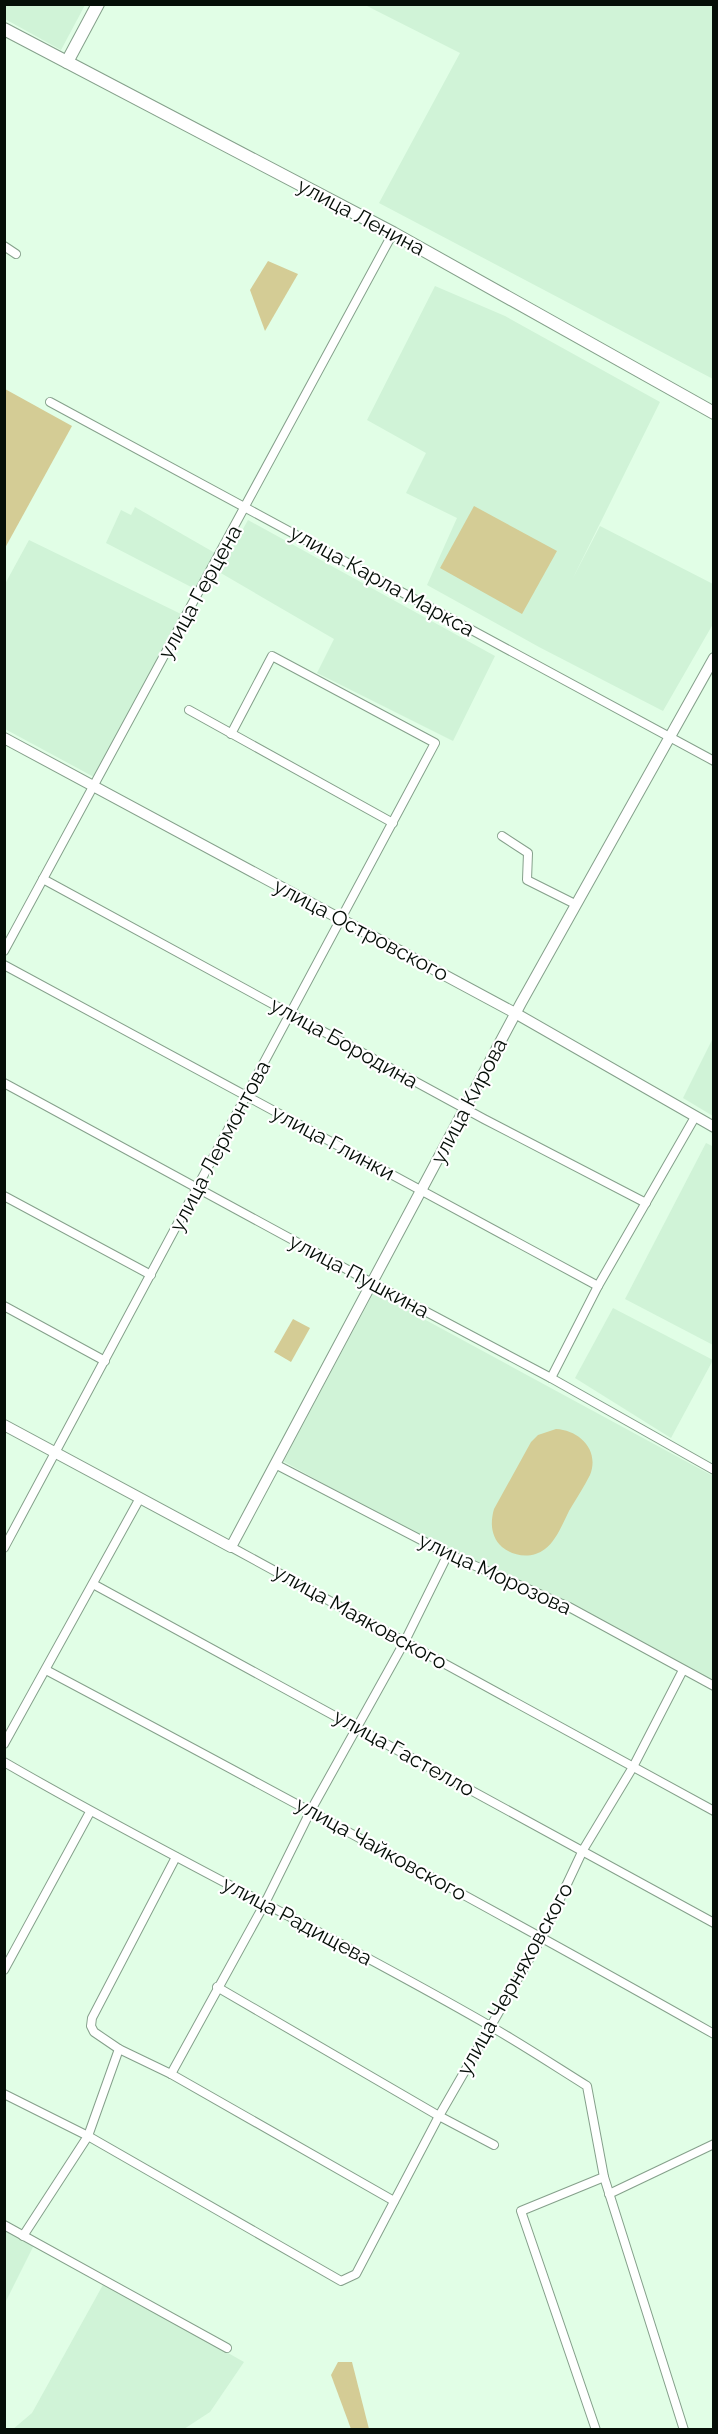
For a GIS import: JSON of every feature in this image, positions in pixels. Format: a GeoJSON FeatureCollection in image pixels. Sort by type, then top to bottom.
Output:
{"type":"FeatureCollection","features":[{"type":"Feature","properties":{"kind":"main road"},"geometry":{"type":"LineString","coordinates":[[67,62],[98,4]]}},
{"type":"Feature","properties":{"kind":"main road","name":"улица Ленина"},"geometry":{"type":"LineString","coordinates":[[4,29],[393,234],[714,413]]}},
{"type":"Feature","properties":{"kind":"street","name":"улица Герцена"},"geometry":{"type":"LineString","coordinates":[[4,951],[393,234]]}},
{"type":"Feature","properties":{"kind":"street"},"geometry":{"type":"LineString","coordinates":[[4,246],[16,254]]}},
{"type":"Feature","properties":{"kind":"street","name":"улица Карла Маркса"},"geometry":{"type":"LineString","coordinates":[[50,402],[714,761]]}},
{"type":"Feature","properties":{"kind":"street","name":"улица Лермонтова"},"geometry":{"type":"LineString","coordinates":[[6,1543],[435,743],[272,656],[231,734]]}},
{"type":"Feature","properties":{"kind":"street","name":"улица Кирова"},"geometry":{"type":"LineString","coordinates":[[231,1547],[575,904],[714,658]]}},
{"type":"Feature","properties":{"kind":"street"},"geometry":{"type":"LineString","coordinates":[[189,710],[393,823]]}},
{"type":"Feature","properties":{"kind":"street","name":"улица Островского"},"geometry":{"type":"LineString","coordinates":[[4,738],[516,1013],[714,1127]]}},
{"type":"Feature","properties":{"kind":"street"},"geometry":{"type":"LineString","coordinates":[[502,836],[528,853],[527,880],[575,904]]}},
{"type":"Feature","properties":{"kind":"street","name":"улица Бородина"},"geometry":{"type":"LineString","coordinates":[[44,879],[465,1109],[646,1203]]}},
{"type":"Feature","properties":{"kind":"street","name":"улица Глинки"},"geometry":{"type":"LineString","coordinates":[[4,965],[598,1286]]}},
{"type":"Feature","properties":{"kind":"street","name":"улица Пушкина"},"geometry":{"type":"LineString","coordinates":[[4,1083],[551,1378],[714,1470]]}},
{"type":"Feature","properties":{"kind":"street"},"geometry":{"type":"LineString","coordinates":[[551,1378],[598,1286],[695,1117]]}},
{"type":"Feature","properties":{"kind":"street"},"geometry":{"type":"LineString","coordinates":[[4,1196],[151,1275]]}},
{"type":"Feature","properties":{"kind":"street"},"geometry":{"type":"LineString","coordinates":[[4,1306],[105,1361]]}},
{"type":"Feature","properties":{"kind":"street","name":"улица Маяковского"},"geometry":{"type":"LineString","coordinates":[[4,1425],[714,1811]]}},
{"type":"Feature","properties":{"kind":"street","name":"улица Морозова"},"geometry":{"type":"LineString","coordinates":[[275,1464],[448,1554],[569,1607],[714,1686]]}},
{"type":"Feature","properties":{"kind":"street"},"geometry":{"type":"LineString","coordinates":[[4,1744],[140,1498]]}},
{"type":"Feature","properties":{"kind":"street"},"geometry":{"type":"LineString","coordinates":[[171,2074],[265,1903],[311,1810],[405,1641],[448,1554]]}},
{"type":"Feature","properties":{"kind":"street","name":"улица Гастелло"},"geometry":{"type":"LineString","coordinates":[[93,1584],[714,1923]]}},
{"type":"Feature","properties":{"kind":"street","name":"улица Чайковского"},"geometry":{"type":"LineString","coordinates":[[46,1670],[311,1810],[542,1936],[714,2034]]}},
{"type":"Feature","properties":{"kind":"street","name":"улица Черняховского"},"geometry":{"type":"LineString","coordinates":[[88,2136],[341,2281],[356,2274],[439,2116],[542,1936],[583,1850],[633,1767],[683,1670]]}},
{"type":"Feature","properties":{"kind":"street","name":"улица Радищева"},"geometry":{"type":"LineString","coordinates":[[4,1762],[90,1812],[265,1903],[491,2026],[587,2086],[604,2176]]}},
{"type":"Feature","properties":{"kind":"street"},"geometry":{"type":"LineString","coordinates":[[4,1970],[90,1812]]}},
{"type":"Feature","properties":{"kind":"street"},"geometry":{"type":"LineString","coordinates":[[176,1857],[92,2018],[91,2026],[94,2032],[119,2049],[171,2074],[394,2201]]}},
{"type":"Feature","properties":{"kind":"street"},"geometry":{"type":"LineString","coordinates":[[217,1987],[439,2116],[494,2145]]}},
{"type":"Feature","properties":{"kind":"street"},"geometry":{"type":"LineString","coordinates":[[23,2236],[88,2136],[119,2049]]}},
{"type":"Feature","properties":{"kind":"street"},"geometry":{"type":"LineString","coordinates":[[4,2094],[88,2136]]}},
{"type":"Feature","properties":{"kind":"street"},"geometry":{"type":"LineString","coordinates":[[609,2194],[714,2144]]}},
{"type":"Feature","properties":{"kind":"street"},"geometry":{"type":"LineString","coordinates":[[597,2430],[520,2211],[604,2176],[684,2430]]}},
{"type":"Feature","properties":{"kind":"street"},"geometry":{"type":"LineString","coordinates":[[4,2225],[227,2348]]}},
{"type":"Feature","properties":{"kind":"shaded area"},"geometry":{"type":"Polygon","coordinates":[[[4,5],[85,5],[61,50],[5,19],[4,5]]]}},
{"type":"Feature","properties":{"kind":"shaded area"},"geometry":{"type":"Polygon","coordinates":[[[365,5],[713,5],[713,379],[379,203],[460,53],[365,5]]]}},
{"type":"Feature","properties":{"kind":"shaded area"},"geometry":{"type":"Polygon","coordinates":[[[268,261],[298,274],[265,331],[250,290],[268,261]]]}},
{"type":"Feature","properties":{"kind":"shaded area"},"geometry":{"type":"Polygon","coordinates":[[[435,286],[505,316],[660,402],[573,578],[600,526],[713,584],[713,624],[663,711],[539,647],[427,585],[457,518],[406,493],[426,453],[367,420],[435,286]]]}},
{"type":"Feature","properties":{"kind":"shaded area"},"geometry":{"type":"Polygon","coordinates":[[[5,389],[72,426],[5,548],[5,389]]]}},
{"type":"Feature","properties":{"kind":"shaded area"},"geometry":{"type":"Polygon","coordinates":[[[474,506],[557,551],[522,614],[440,568],[474,506]]]}},
{"type":"Feature","properties":{"kind":"shaded area"},"geometry":{"type":"Polygon","coordinates":[[[135,507],[215,553],[195,589],[106,543],[121,510],[131,515],[135,507]]]}},
{"type":"Feature","properties":{"kind":"shaded area"},"geometry":{"type":"Polygon","coordinates":[[[248,520],[495,656],[453,741],[317,673],[334,639],[219,572],[248,520]]]}},
{"type":"Feature","properties":{"kind":"shaded area"},"geometry":{"type":"Polygon","coordinates":[[[29,540],[181,614],[94,777],[5,729],[5,584],[29,540]]]}},
{"type":"Feature","properties":{"kind":"shaded area"},"geometry":{"type":"Polygon","coordinates":[[[713,1038],[713,1116],[683,1098],[713,1038]]]}},
{"type":"Feature","properties":{"kind":"shaded area"},"geometry":{"type":"Polygon","coordinates":[[[706,1143],[714,1147],[713,1345],[625,1299],[706,1143]]]}},
{"type":"Feature","properties":{"kind":"shaded area"},"geometry":{"type":"Polygon","coordinates":[[[374,1292],[713,1476],[713,1688],[360,1504],[283,1461],[374,1292]]]}},
{"type":"Feature","properties":{"kind":"shaded area"},"geometry":{"type":"Polygon","coordinates":[[[613,1308],[713,1360],[671,1438],[575,1378],[613,1308]]]}},
{"type":"Feature","properties":{"kind":"shaded area"},"geometry":{"type":"Polygon","coordinates":[[[293,1319],[310,1328],[291,1362],[274,1352],[293,1319]]]}},
{"type":"Feature","properties":{"kind":"shaded area"},"geometry":{"type":"Polygon","coordinates":[[[556,1429],[572,1433],[585,1443],[592,1457],[590,1475],[549,1546],[534,1554],[517,1555],[498,1543],[492,1525],[494,1509],[531,1442],[538,1435],[556,1429]]]}},
{"type":"Feature","properties":{"kind":"shaded area"},"geometry":{"type":"Polygon","coordinates":[[[5,2229],[34,2245],[5,2303],[5,2229]]]}},
{"type":"Feature","properties":{"kind":"shaded area"},"geometry":{"type":"Polygon","coordinates":[[[104,2283],[244,2362],[210,2412],[184,2429],[12,2430],[32,2413],[104,2283]]]}},
{"type":"Feature","properties":{"kind":"shaded area"},"geometry":{"type":"Polygon","coordinates":[[[338,2362],[352,2362],[369,2429],[351,2429],[331,2375],[338,2362]]]}}]}
